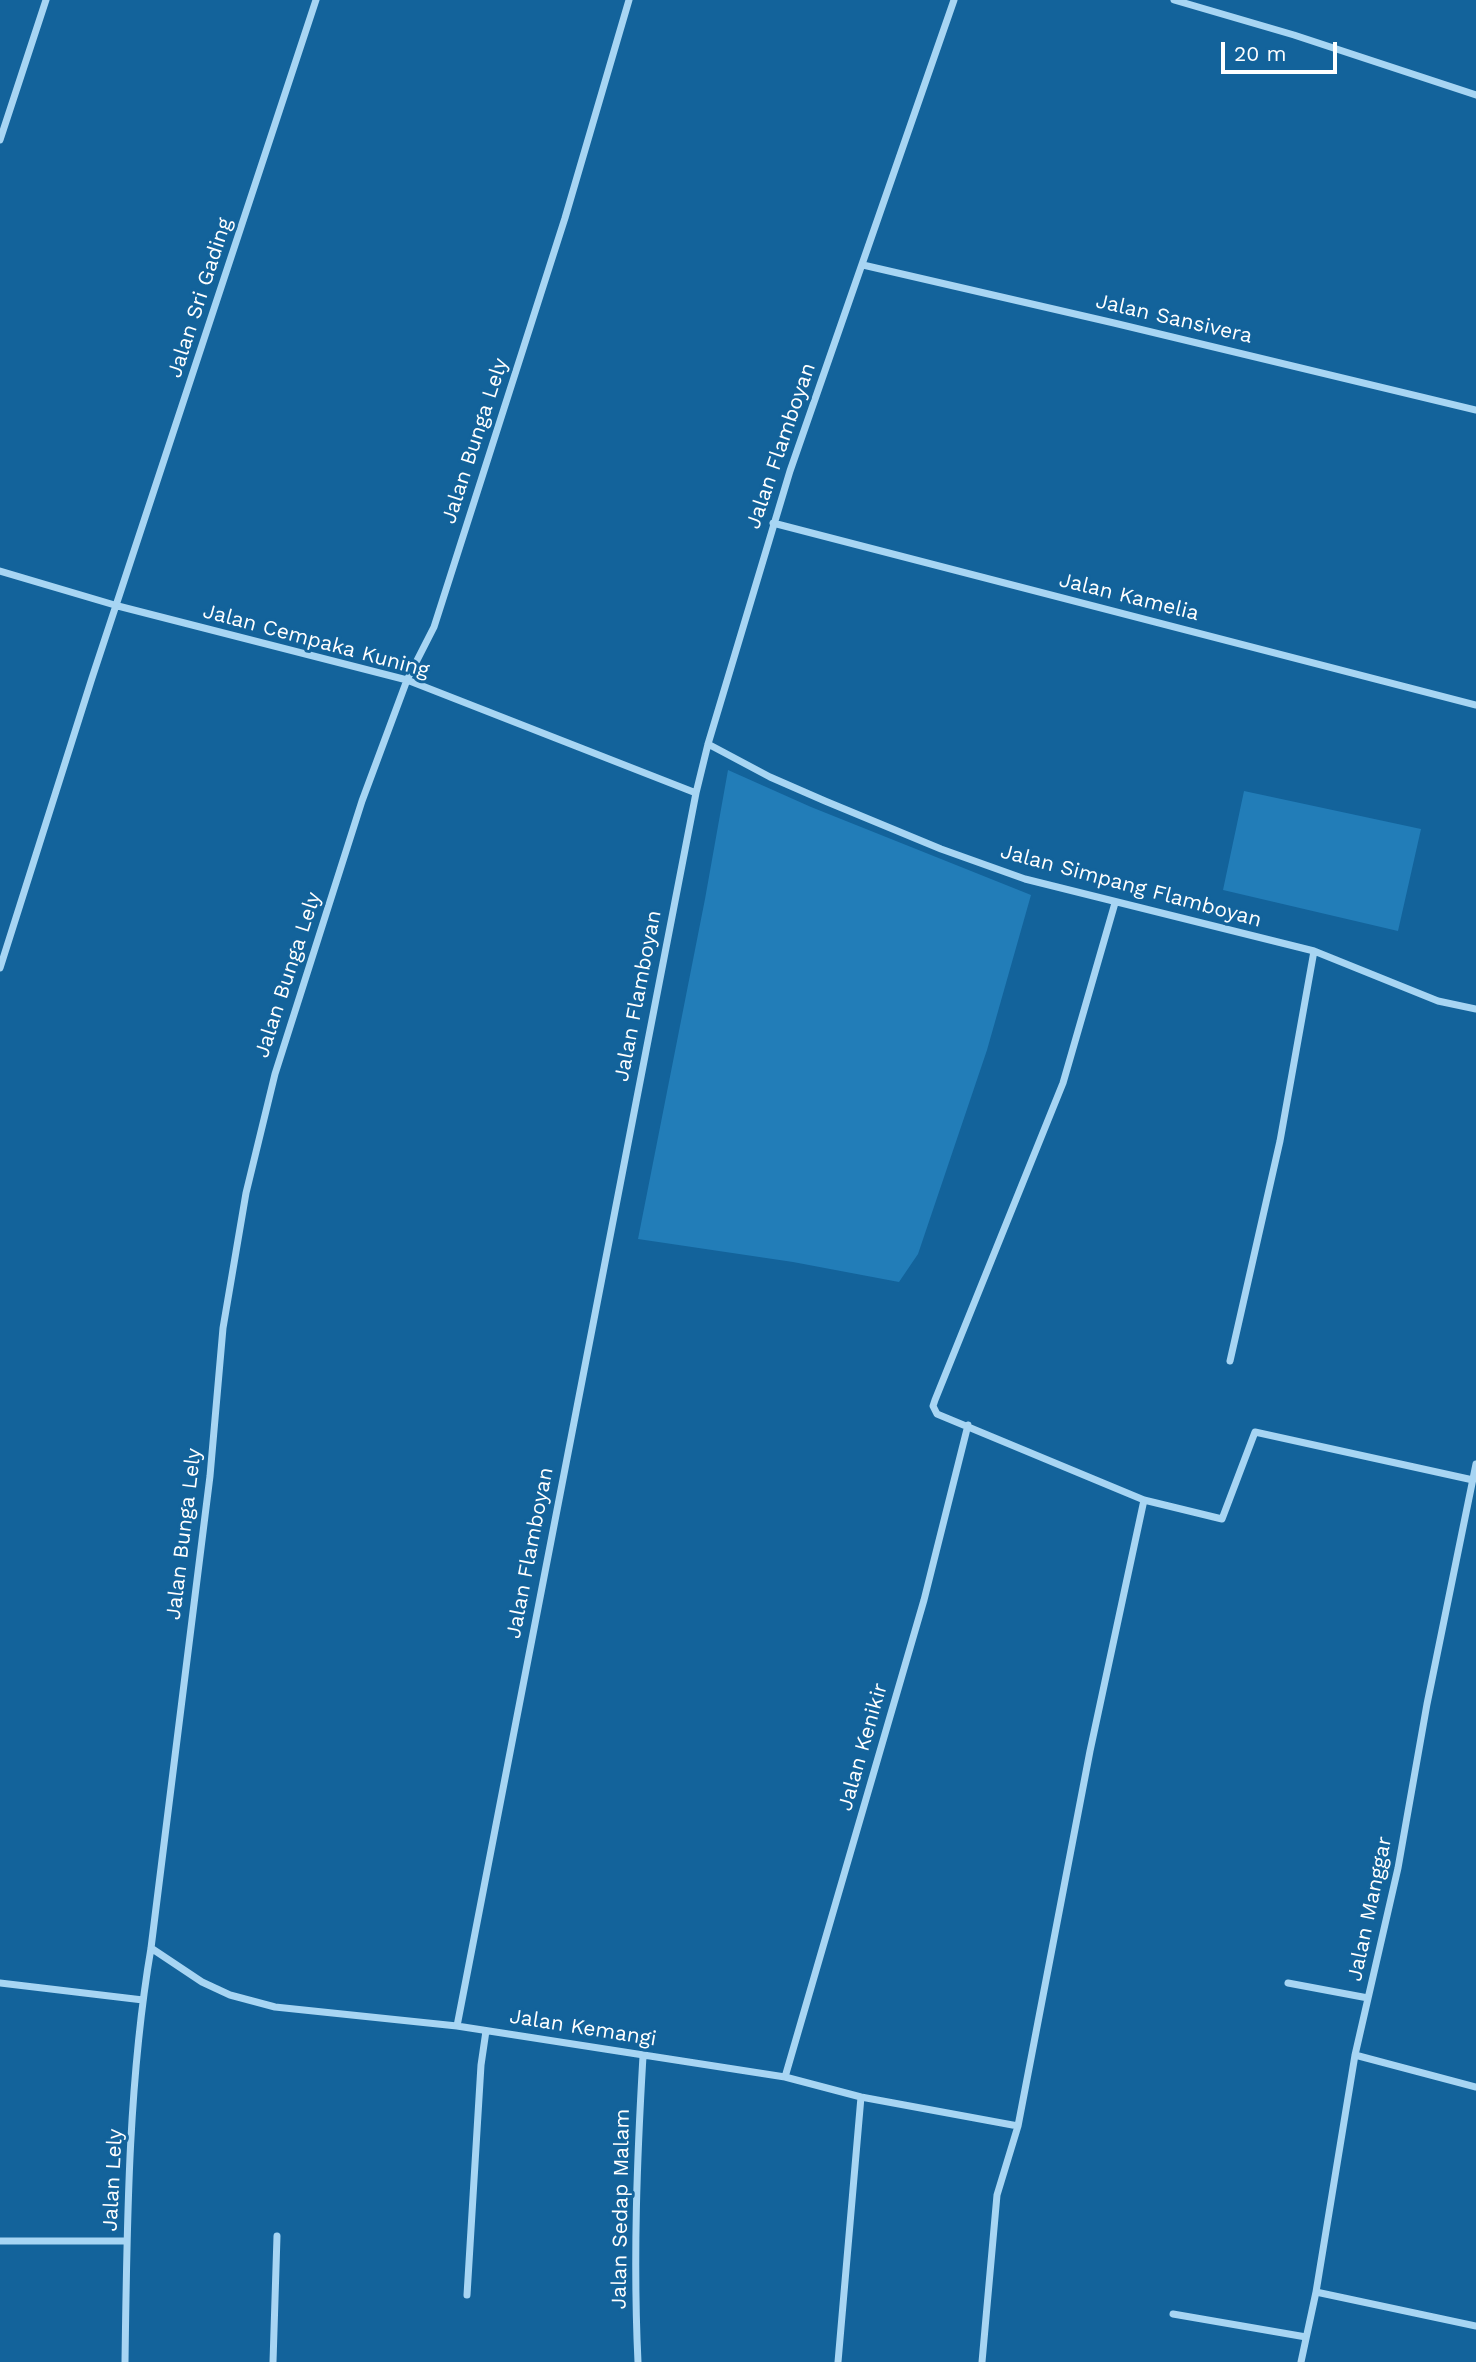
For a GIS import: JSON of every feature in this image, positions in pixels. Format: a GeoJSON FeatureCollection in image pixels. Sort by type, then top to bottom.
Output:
{"type":"FeatureCollection","features":[{"type":"Feature","properties":{"kind":"street"},"geometry":{"type":"LineString","coordinates":[[0,140],[46,0]]}},
{"type":"Feature","properties":{"kind":"street","name":"Jalan Sri Gading"},"geometry":{"type":"LineString","coordinates":[[0,968],[92,678],[118,606],[316,0]]}},
{"type":"Feature","properties":{"kind":"street","name":"Jalan Bunga Lely"},"geometry":{"type":"LineString","coordinates":[[143,2000],[211,1476],[223,1328],[246,1193],[275,1074],[362,801],[407,680],[434,627],[565,218],[629,0]]}},
{"type":"Feature","properties":{"kind":"street","name":"Jalan Flamboyan"},"geometry":{"type":"LineString","coordinates":[[457,2026],[696,793],[708,744],[773,523],[954,0]]}},
{"type":"Feature","properties":{"kind":"street"},"geometry":{"type":"LineString","coordinates":[[1174,0],[1476,95]]}},
{"type":"Feature","properties":{"kind":"street","name":"Jalan Sansivera"},"geometry":{"type":"LineString","coordinates":[[863,265],[1476,410]]}},
{"type":"Feature","properties":{"kind":"street","name":"Jalan Kamelia"},"geometry":{"type":"LineString","coordinates":[[773,523],[1476,705]]}},
{"type":"Feature","properties":{"kind":"street","name":"Jalan Cempaka Kuning"},"geometry":{"type":"LineString","coordinates":[[0,571],[118,606],[407,680],[696,793]]}},
{"type":"Feature","properties":{"kind":"street","name":"Jalan Simpang Flamboyan"},"geometry":{"type":"LineString","coordinates":[[708,744],[770,777],[941,849],[1025,879],[1314,951],[1438,1001],[1476,1009]]}},
{"type":"Feature","properties":{"kind":"street"},"geometry":{"type":"LineString","coordinates":[[1115,903],[1063,1083],[933,1405],[937,1414],[1144,1500],[1222,1519],[1255,1432],[1473,1480]]}},
{"type":"Feature","properties":{"kind":"street"},"geometry":{"type":"LineString","coordinates":[[1230,1361],[1280,1141],[1314,951]]}},
{"type":"Feature","properties":{"kind":"street","name":"Jalan Kenikir"},"geometry":{"type":"LineString","coordinates":[[785,2077],[924,1600],[968,1425]]}},
{"type":"Feature","properties":{"kind":"street","name":"Jalan Manggar"},"geometry":{"type":"LineString","coordinates":[[1301,2362],[1316,2292],[1355,2055],[1398,1868],[1427,1704],[1476,1464]]}},
{"type":"Feature","properties":{"kind":"street"},"geometry":{"type":"LineString","coordinates":[[982,2362],[997,2195],[1018,2126],[1090,1751],[1144,1500]]}},
{"type":"Feature","properties":{"kind":"street","name":"Jalan Kemangi"},"geometry":{"type":"LineString","coordinates":[[151,1948],[202,1982],[230,1994],[275,2007],[457,2026],[785,2077],[861,2097],[1018,2126]]}},
{"type":"Feature","properties":{"kind":"street"},"geometry":{"type":"LineString","coordinates":[[0,1983],[143,2000]]}},
{"type":"Feature","properties":{"kind":"street"},"geometry":{"type":"LineString","coordinates":[[1288,1983],[1368,1998]]}},
{"type":"Feature","properties":{"kind":"street","name":"Jalan Lely"},"geometry":{"type":"LineString","coordinates":[[125,2362],[127,2241],[143,2000]]}},
{"type":"Feature","properties":{"kind":"street"},"geometry":{"type":"LineString","coordinates":[[467,2295],[481,2065],[486,2031]]}},
{"type":"Feature","properties":{"kind":"street"},"geometry":{"type":"LineString","coordinates":[[1355,2055],[1476,2087]]}},
{"type":"Feature","properties":{"kind":"street","name":"Jalan Sedap Malam"},"geometry":{"type":"LineString","coordinates":[[638,2362],[635,2284],[643,2056]]}},
{"type":"Feature","properties":{"kind":"street"},"geometry":{"type":"LineString","coordinates":[[838,2362],[861,2097]]}},
{"type":"Feature","properties":{"kind":"street"},"geometry":{"type":"LineString","coordinates":[[273,2362],[277,2236]]}},
{"type":"Feature","properties":{"kind":"street"},"geometry":{"type":"LineString","coordinates":[[0,2241],[127,2241]]}},
{"type":"Feature","properties":{"kind":"street"},"geometry":{"type":"LineString","coordinates":[[1316,2292],[1476,2326]]}},
{"type":"Feature","properties":{"kind":"street"},"geometry":{"type":"LineString","coordinates":[[1173,2314],[1306,2337]]}},
{"type":"Feature","properties":{"kind":"shaded area"},"geometry":{"type":"Polygon","coordinates":[[[728,770],[811,807],[1031,895],[987,1050],[918,1254],[899,1282],[793,1262],[638,1239],[728,770]]]}},
{"type":"Feature","properties":{"kind":"shaded area"},"geometry":{"type":"Polygon","coordinates":[[[1244,791],[1421,829],[1398,931],[1223,890],[1244,791]]]}}]}
